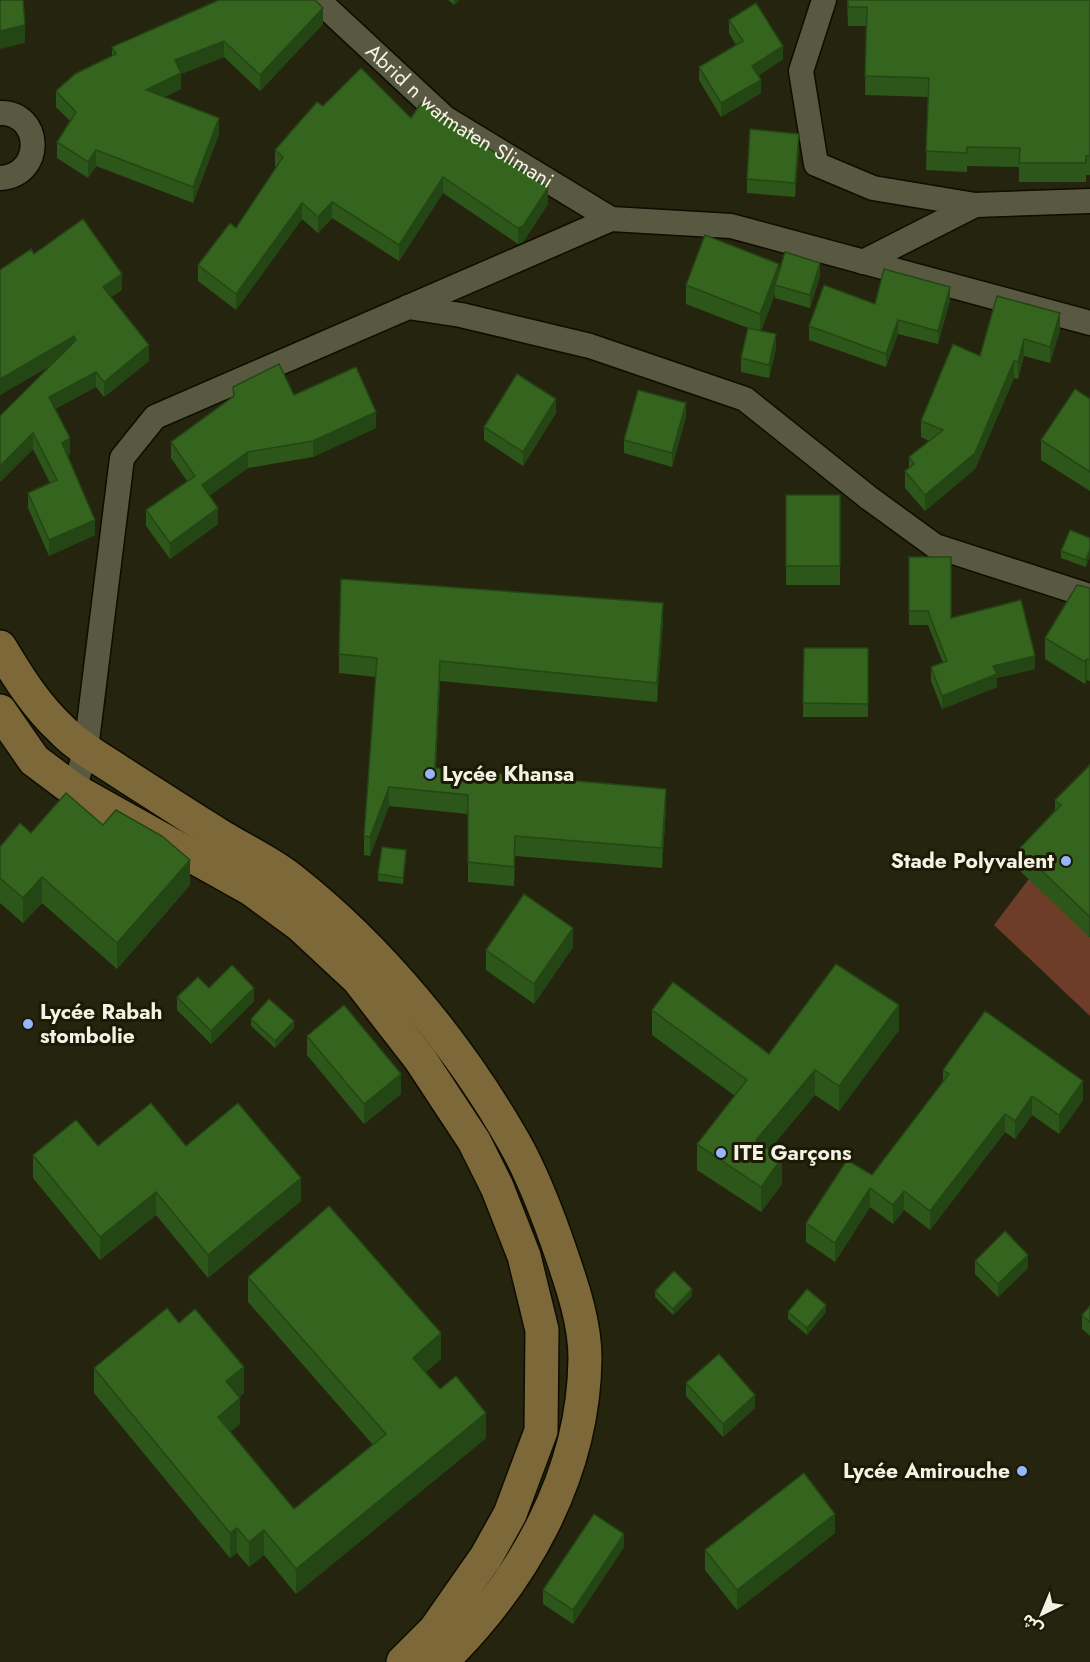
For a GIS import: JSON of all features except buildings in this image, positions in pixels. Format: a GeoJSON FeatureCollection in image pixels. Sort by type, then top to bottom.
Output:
{"type":"FeatureCollection","features":[{"type":"Feature","properties":{"kind":"main road"},"geometry":{"type":"LineString","coordinates":[[0,646],[29,694],[62,731],[86,749],[290,878],[388,969],[466,1068],[515,1144],[554,1232],[574,1292],[585,1356],[579,1413],[567,1469],[546,1520],[518,1572],[476,1628],[443,1652],[403,1662]]}},
{"type":"Feature","properties":{"kind":"main road"},"geometry":{"type":"LineString","coordinates":[[0,711],[34,760],[74,790],[251,889],[300,924],[350,971],[420,1059],[474,1141],[497,1187],[524,1256],[542,1330],[541,1431],[510,1514],[486,1557],[443,1652]]}},
{"type":"Feature","properties":{"kind":"street","name":"Abrid n watmaten Slimani"},"geometry":{"type":"LineString","coordinates":[[318,0],[444,118],[611,219]]}},
{"type":"Feature","properties":{"kind":"street"},"geometry":{"type":"LineString","coordinates":[[824,0],[801,71],[816,164],[873,188],[975,205],[1090,201]]}},
{"type":"Feature","properties":{"kind":"street"},"geometry":{"type":"LineString","coordinates":[[0,113],[15,116],[24,122],[33,141],[29,162],[22,170],[0,178]]}},
{"type":"Feature","properties":{"kind":"street"},"geometry":{"type":"LineString","coordinates":[[863,262],[975,205]]}},
{"type":"Feature","properties":{"kind":"street"},"geometry":{"type":"LineString","coordinates":[[74,790],[86,749],[122,458],[155,417],[611,219],[731,226],[1090,323]]}},
{"type":"Feature","properties":{"kind":"street"},"geometry":{"type":"LineString","coordinates":[[408,307],[461,315],[590,346],[745,399],[869,498],[935,546],[1090,596]]}},
{"type":"Feature","properties":{"kind":"shaded area","name":"Stade Polyvalent"},"geometry":{"type":"Polygon","coordinates":[[[1090,798],[1090,1016],[994,925],[1090,798]]]}},
{"type":"Feature","properties":{"kind":"place","name":"Lycée Khansa"},"geometry":{"type":"Point","coordinates":[430,774]}},
{"type":"Feature","properties":{"kind":"place","name":"Stade Polyvalent"},"geometry":{"type":"Point","coordinates":[1066,861]}},
{"type":"Feature","properties":{"kind":"place","name":"Lycée Rabah stombolie"},"geometry":{"type":"Point","coordinates":[28,1024]}},
{"type":"Feature","properties":{"kind":"place","name":"ITE Garçons"},"geometry":{"type":"Point","coordinates":[721,1153]}},
{"type":"Feature","properties":{"kind":"place","name":"Lycée Amirouche"},"geometry":{"type":"Point","coordinates":[1022,1471]}}]}
